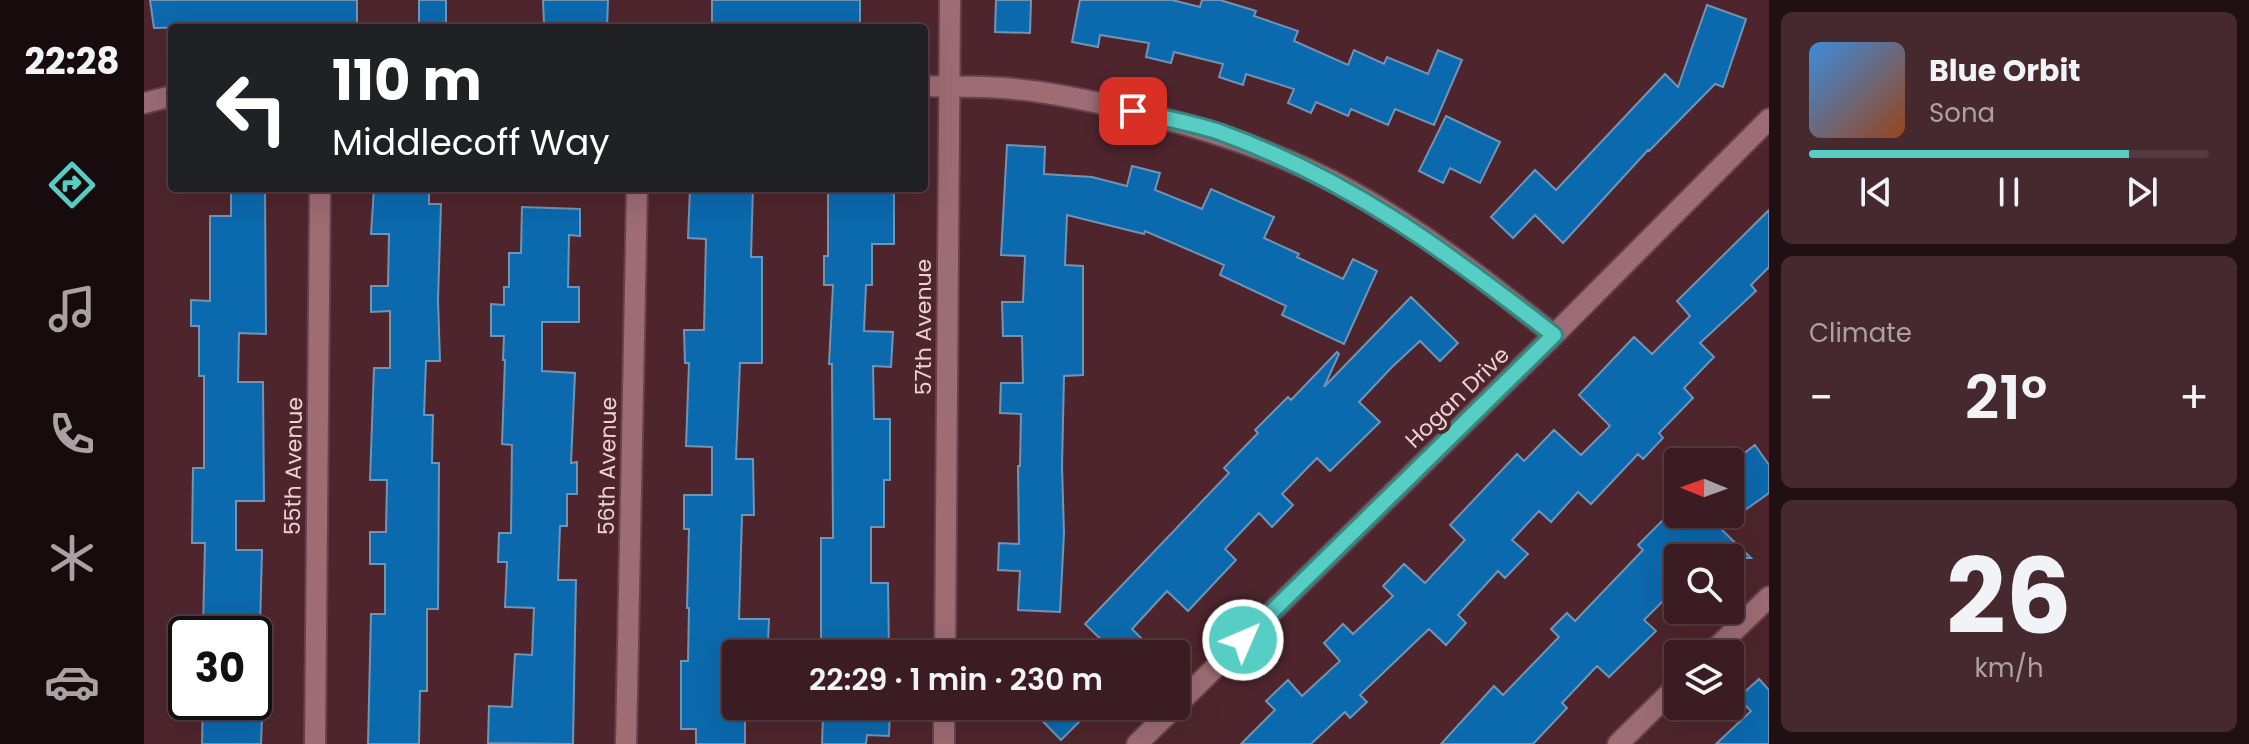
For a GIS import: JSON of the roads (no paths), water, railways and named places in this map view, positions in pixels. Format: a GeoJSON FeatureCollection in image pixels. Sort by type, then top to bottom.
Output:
{"type":"FeatureCollection","features":[{"type":"Feature","properties":{"kind":"street","name":"57th Avenue"},"geometry":{"type":"LineString","coordinates":[[945,640],[950,0]]}},
{"type":"Feature","properties":{"kind":"street"},"geometry":{"type":"LineString","coordinates":[[928,86],[1004,88],[1082,98],[1220,133],[1293,162],[1349,190],[1417,231],[1554,335]]}},
{"type":"Feature","properties":{"kind":"street"},"geometry":{"type":"LineString","coordinates":[[144,103],[168,97]]}},
{"type":"Feature","properties":{"kind":"street","name":"Hogan Drive"},"geometry":{"type":"LineString","coordinates":[[1190,692],[1769,119]]}},
{"type":"Feature","properties":{"kind":"street","name":"55th Avenue"},"geometry":{"type":"LineString","coordinates":[[315,744],[320,192]]}},
{"type":"Feature","properties":{"kind":"street","name":"56th Avenue"},"geometry":{"type":"LineString","coordinates":[[626,744],[637,192]]}},
{"type":"Feature","properties":{"kind":"street"},"geometry":{"type":"LineString","coordinates":[[1724,640],[1769,597]]}},
{"type":"Feature","properties":{"kind":"street"},"geometry":{"type":"LineString","coordinates":[[1618,744],[1664,699]]}},
{"type":"Feature","properties":{"kind":"street"},"geometry":{"type":"LineString","coordinates":[[944,720],[944,744]]}},
{"type":"Feature","properties":{"kind":"street","name":"Hogan Drive"},"geometry":{"type":"LineString","coordinates":[[1137,744],[1162,720]]}}]}
